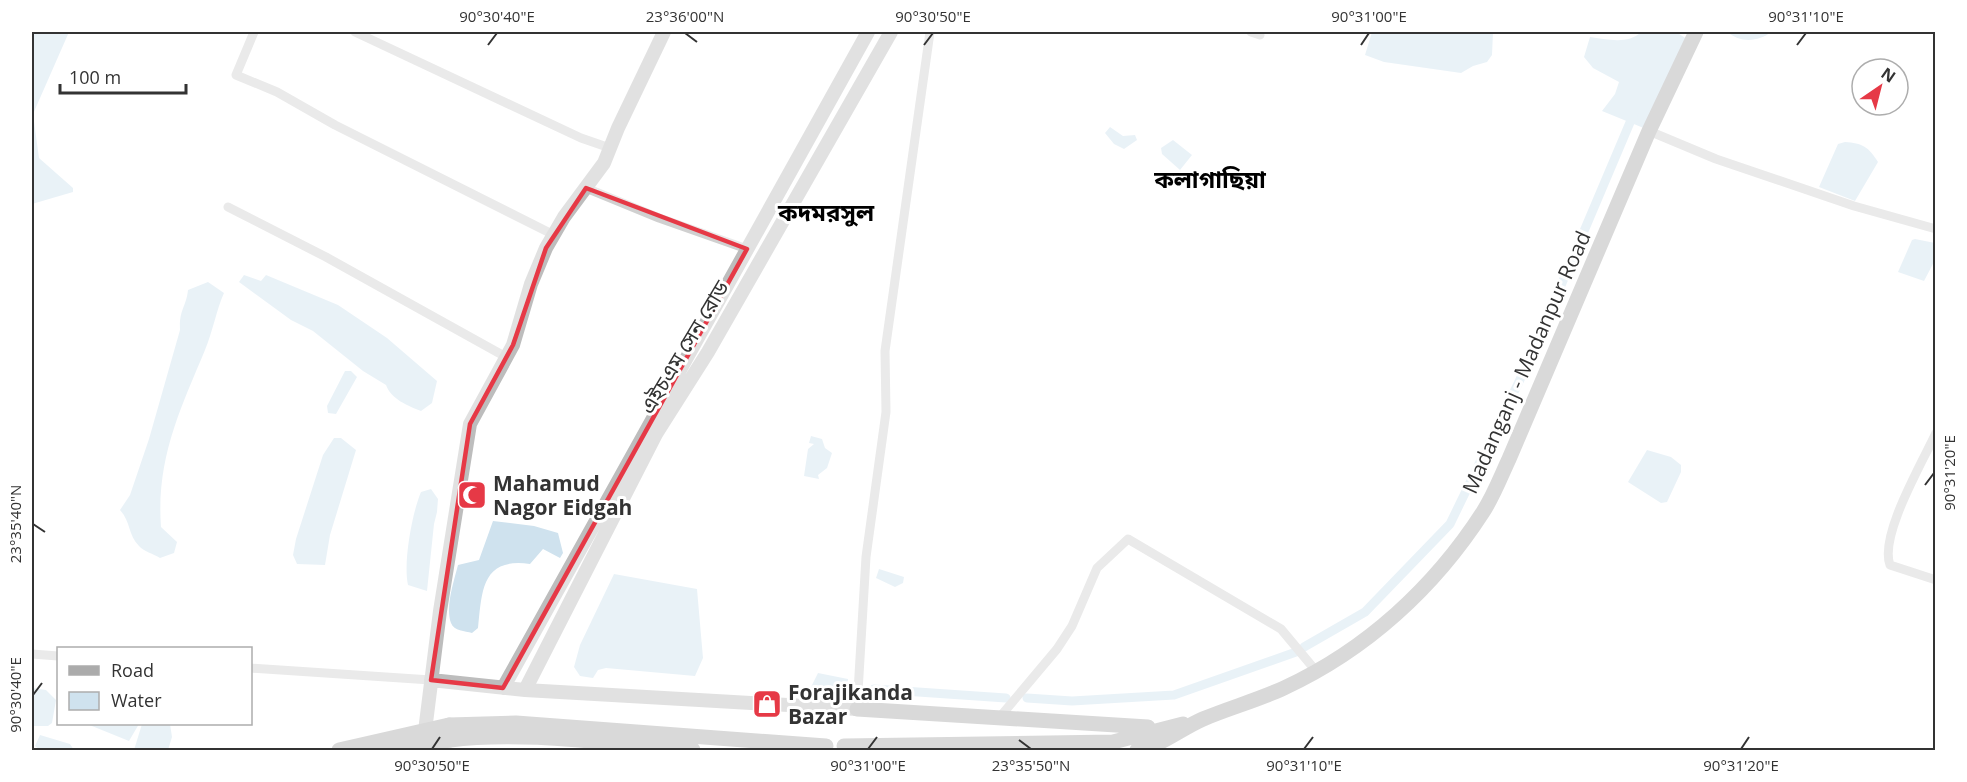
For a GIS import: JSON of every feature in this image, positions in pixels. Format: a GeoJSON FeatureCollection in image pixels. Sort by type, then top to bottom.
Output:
{"type":"FeatureCollection","features":[{"type":"Feature","properties":{"kind":"main road"},"geometry":{"type":"LineString","coordinates":[[422,750],[470,424],[513,345],[531,284],[554,235],[604,163],[664,32]]}},
{"type":"Feature","properties":{"kind":"main road","name":"এইচএম সেন রোড"},"geometry":{"type":"LineString","coordinates":[[502,688],[868,32]]}},
{"type":"Feature","properties":{"kind":"main road","name":"এইচএম সেন রোড"},"geometry":{"type":"LineString","coordinates":[[525,690],[656,434],[719,333],[891,32]]}},
{"type":"Feature","properties":{"kind":"main road","name":"Madanganj - Madanpur Road"},"geometry":{"type":"LineString","coordinates":[[1137,750],[1159,743],[1200,720],[1283,688],[1354,649],[1391,619],[1448,562],[1484,510],[1515,445],[1649,130],[1696,32]]}},
{"type":"Feature","properties":{"kind":"main road"},"geometry":{"type":"LineString","coordinates":[[431,680],[525,690],[999,718],[1129,728],[1168,727]]}},
{"type":"Feature","properties":{"kind":"main road","name":"Madanganj - Madanpur Road"},"geometry":{"type":"LineString","coordinates":[[844,746],[1113,742],[1200,720]]}},
{"type":"Feature","properties":{"kind":"main road"},"geometry":{"type":"LineString","coordinates":[[515,730],[693,750]]}},
{"type":"Feature","properties":{"kind":"main road"},"geometry":{"type":"LineString","coordinates":[[339,750],[450,733],[476,736],[515,730],[826,746]]}},
{"type":"Feature","properties":{"kind":"main road"},"geometry":{"type":"LineString","coordinates":[[385,750],[450,733]]}},
{"type":"Feature","properties":{"kind":"street"},"geometry":{"type":"LineString","coordinates":[[254,32],[236,75],[278,92],[335,125],[554,235]]}},
{"type":"Feature","properties":{"kind":"street"},"geometry":{"type":"LineString","coordinates":[[355,32],[581,138],[610,148]]}},
{"type":"Feature","properties":{"kind":"street"},"geometry":{"type":"LineString","coordinates":[[857,710],[866,557],[886,412],[885,351],[930,32]]}},
{"type":"Feature","properties":{"kind":"street"},"geometry":{"type":"LineString","coordinates":[[1649,130],[1716,159],[1854,206],[1935,228]]}},
{"type":"Feature","properties":{"kind":"street"},"geometry":{"type":"LineString","coordinates":[[586,188],[659,218],[747,249]]}},
{"type":"Feature","properties":{"kind":"street"},"geometry":{"type":"LineString","coordinates":[[228,207],[326,257],[506,357]]}},
{"type":"Feature","properties":{"kind":"street"},"geometry":{"type":"LineString","coordinates":[[1935,434],[1897,520],[1887,549],[1890,565],[1935,580]]}},
{"type":"Feature","properties":{"kind":"street"},"geometry":{"type":"LineString","coordinates":[[999,718],[1057,649],[1072,626],[1097,568],[1128,539],[1281,629],[1316,671]]}},
{"type":"Feature","properties":{"kind":"street"},"geometry":{"type":"LineString","coordinates":[[32,654],[57,656]]}},
{"type":"Feature","properties":{"kind":"street"},"geometry":{"type":"LineString","coordinates":[[252,668],[431,680]]}},
{"type":"Feature","properties":{"kind":"highlighted area"},"geometry":{"type":"Polygon","coordinates":[[[586,188],[747,249],[503,688],[431,680],[470,424],[513,345],[546,248],[586,188]]]}},
{"type":"Feature","properties":{"kind":"water"},"geometry":{"type":"Polygon","coordinates":[[[32,32],[69,32],[33,114],[39,158],[73,188],[73,192],[32,204],[32,32]]]}},
{"type":"Feature","properties":{"kind":"water"},"geometry":{"type":"Polygon","coordinates":[[[1372,32],[1493,32],[1492,55],[1487,62],[1461,73],[1384,62],[1365,55],[1372,32]]]}},
{"type":"Feature","properties":{"kind":"water"},"geometry":{"type":"Polygon","coordinates":[[[1641,32],[1676,32],[1687,39],[1646,129],[1602,111],[1615,94],[1619,82],[1593,68],[1584,57],[1590,37],[1623,40],[1630,39],[1641,32]]]}},
{"type":"Feature","properties":{"kind":"water"},"geometry":{"type":"Polygon","coordinates":[[[1728,32],[1771,32],[1761,38],[1749,40],[1738,38],[1728,32]]]}},
{"type":"Feature","properties":{"kind":"water"},"geometry":{"type":"Polygon","coordinates":[[[1110,127],[1123,136],[1135,135],[1137,140],[1124,149],[1114,144],[1105,133],[1110,127]]]}},
{"type":"Feature","properties":{"kind":"water"},"geometry":{"type":"Polygon","coordinates":[[[1173,140],[1192,155],[1180,170],[1162,154],[1161,148],[1173,140]]]}},
{"type":"Feature","properties":{"kind":"water"},"geometry":{"type":"Polygon","coordinates":[[[1856,143],[1864,147],[1878,162],[1855,201],[1819,187],[1838,144],[1856,143]]]}},
{"type":"Feature","properties":{"kind":"water"},"geometry":{"type":"Polygon","coordinates":[[[1912,240],[1935,243],[1935,260],[1924,281],[1898,272],[1912,240]]]}},
{"type":"Feature","properties":{"kind":"water"},"geometry":{"type":"Polygon","coordinates":[[[244,275],[261,281],[266,275],[338,305],[387,338],[437,381],[432,403],[421,411],[400,401],[386,385],[363,371],[313,331],[291,320],[239,282],[244,275]]]}},
{"type":"Feature","properties":{"kind":"water"},"geometry":{"type":"Polygon","coordinates":[[[208,282],[224,293],[208,343],[179,414],[166,457],[160,502],[161,527],[177,542],[174,553],[160,558],[135,542],[120,510],[130,495],[149,439],[180,330],[188,290],[208,282]]]}},
{"type":"Feature","properties":{"kind":"water"},"geometry":{"type":"Polygon","coordinates":[[[345,371],[351,371],[357,377],[336,414],[328,413],[327,406],[345,371]]]}},
{"type":"Feature","properties":{"kind":"water"},"geometry":{"type":"Polygon","coordinates":[[[811,436],[822,439],[825,448],[832,453],[827,468],[818,475],[819,479],[804,476],[808,449],[814,444],[809,443],[811,436]]]}},
{"type":"Feature","properties":{"kind":"water"},"geometry":{"type":"Polygon","coordinates":[[[334,438],[341,438],[356,450],[330,535],[325,565],[297,564],[293,555],[296,539],[323,455],[334,438]]]}},
{"type":"Feature","properties":{"kind":"water"},"geometry":{"type":"Polygon","coordinates":[[[1647,450],[1671,457],[1681,465],[1681,472],[1667,502],[1661,503],[1628,482],[1647,450]]]}},
{"type":"Feature","properties":{"kind":"water"},"geometry":{"type":"Polygon","coordinates":[[[431,489],[438,499],[427,591],[408,585],[407,564],[409,538],[418,501],[421,492],[431,489]]]}},
{"type":"Feature","properties":{"kind":"water"},"geometry":{"type":"Polygon","coordinates":[[[493,521],[534,526],[558,533],[563,553],[560,558],[543,549],[530,564],[514,563],[502,566],[493,572],[483,590],[478,628],[472,633],[455,628],[451,623],[449,609],[451,594],[458,565],[479,560],[493,521]]]}},
{"type":"Feature","properties":{"kind":"water"},"geometry":{"type":"Polygon","coordinates":[[[879,569],[904,577],[903,583],[895,587],[876,578],[879,569]]]}},
{"type":"Feature","properties":{"kind":"water"},"geometry":{"type":"Polygon","coordinates":[[[614,574],[697,589],[703,658],[695,676],[606,668],[598,670],[593,678],[580,676],[574,667],[580,645],[614,574]]]}},
{"type":"Feature","properties":{"kind":"water"},"geometry":{"type":"Polygon","coordinates":[[[818,673],[848,679],[847,702],[826,700],[817,696],[810,689],[818,673]]]}},
{"type":"Feature","properties":{"kind":"water"},"geometry":{"type":"Polygon","coordinates":[[[32,688],[46,690],[56,700],[52,723],[48,726],[32,726],[32,688]]]}},
{"type":"Feature","properties":{"kind":"water"},"geometry":{"type":"Polygon","coordinates":[[[89,725],[138,725],[129,741],[89,725]]]}},
{"type":"Feature","properties":{"kind":"water"},"geometry":{"type":"Polygon","coordinates":[[[142,725],[170,725],[172,737],[168,750],[134,750],[142,725]]]}},
{"type":"Feature","properties":{"kind":"water"},"geometry":{"type":"Polygon","coordinates":[[[40,735],[70,744],[74,750],[40,750],[35,746],[40,735]]]}},
{"type":"Feature","properties":{"kind":"waterway"},"geometry":{"type":"LineString","coordinates":[[1304,647],[1365,612],[1450,524],[1529,361],[1634,113]]}},
{"type":"Feature","properties":{"kind":"waterway"},"geometry":{"type":"LineString","coordinates":[[1027,698],[1072,701],[1174,695],[1296,652]]}},
{"type":"Feature","properties":{"kind":"waterway"},"geometry":{"type":"LineString","coordinates":[[874,689],[1006,698]]}},
{"type":"Feature","properties":{"kind":"place","name":"Mahamud Nagor Eidgah"},"geometry":{"type":"Point","coordinates":[472,495]}},
{"type":"Feature","properties":{"kind":"place","name":"Forajikanda Bazar"},"geometry":{"type":"Point","coordinates":[767,704]}},
{"type":"Feature","properties":{"kind":"district","name":"কলাগাছিয়া"},"geometry":{"type":"Point","coordinates":[1210,178]}},
{"type":"Feature","properties":{"kind":"district","name":"কদমরসুল"},"geometry":{"type":"Point","coordinates":[826,211]}}]}
